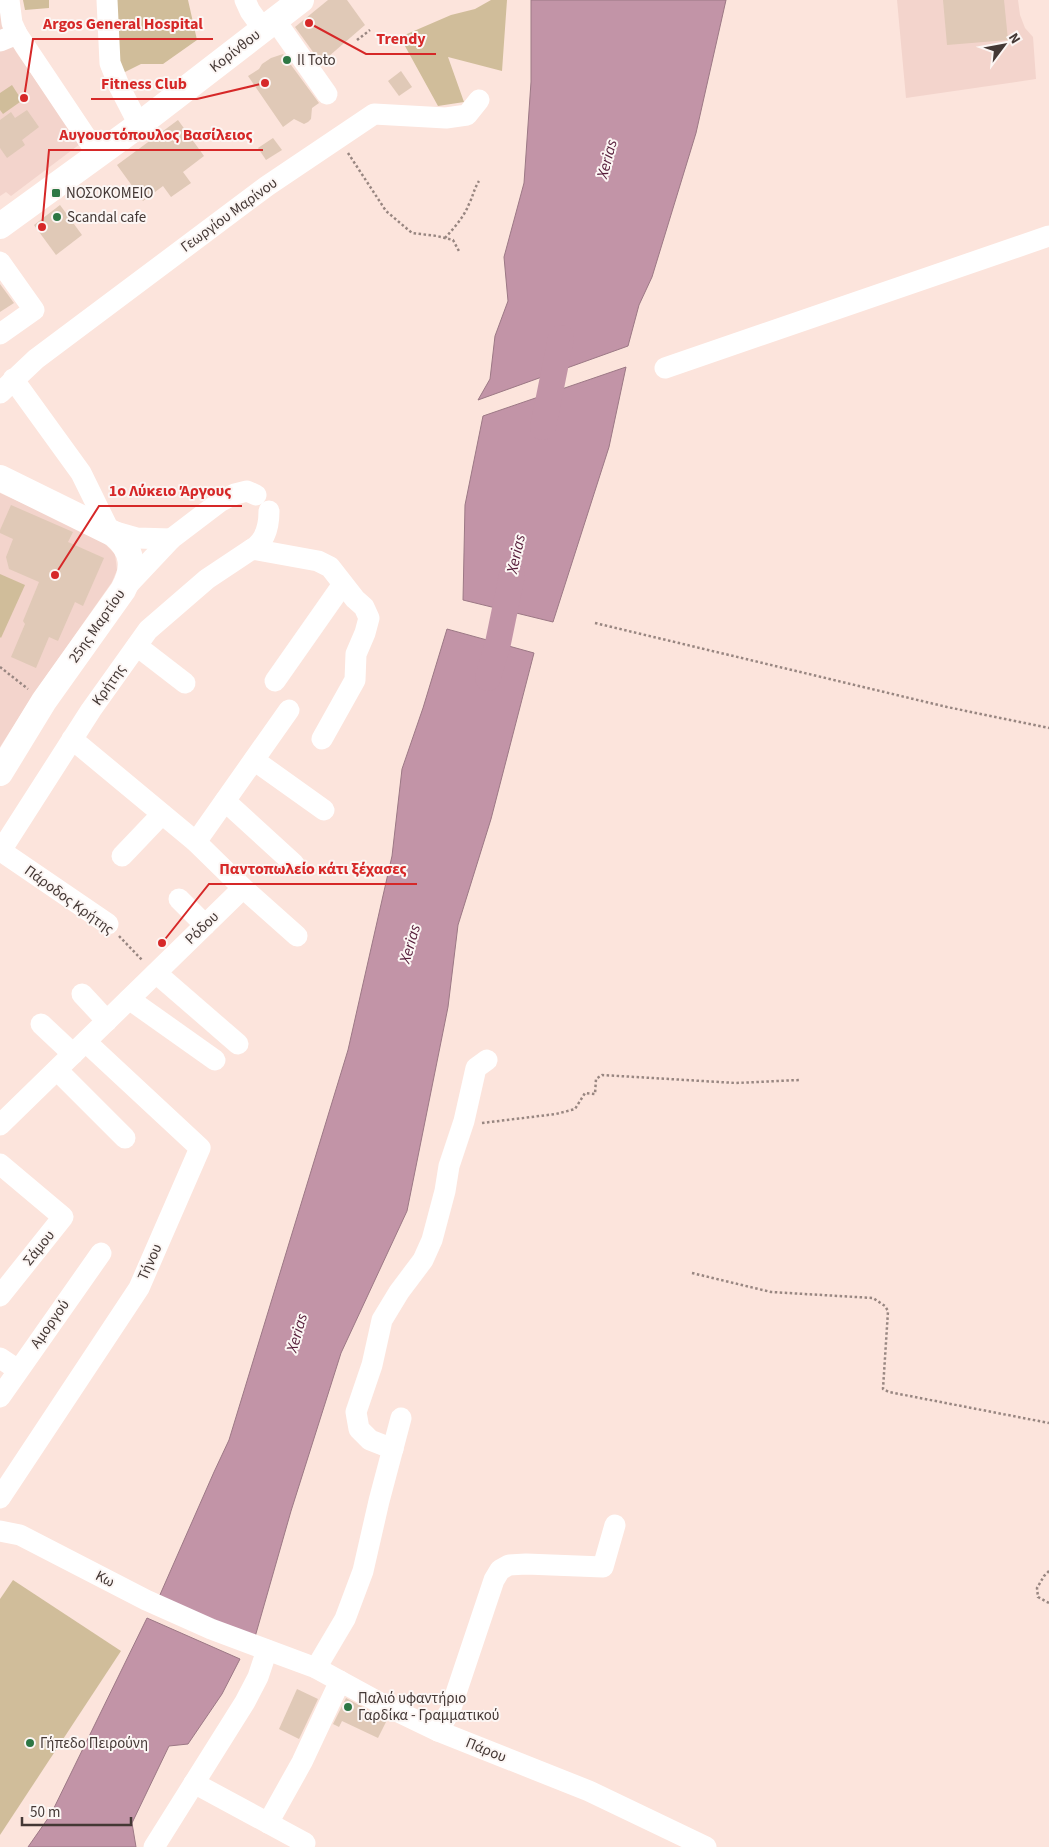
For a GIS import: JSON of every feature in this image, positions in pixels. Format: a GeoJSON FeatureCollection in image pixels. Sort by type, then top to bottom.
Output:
{"type":"FeatureCollection","features":[{"type":"Feature","properties":{"kind":"main road","name":"Κορίνθου"},"geometry":{"type":"LineString","coordinates":[[0,226],[264,14],[302,0]]}},
{"type":"Feature","properties":{"kind":"main road","name":"Κορίνθου"},"geometry":{"type":"LineString","coordinates":[[0,210],[95,149]]}},
{"type":"Feature","properties":{"kind":"main road","name":"25ης Μαρτίου"},"geometry":{"type":"LineString","coordinates":[[0,478],[109,530],[121,539],[132,564],[123,590],[44,701],[0,772]]}},
{"type":"Feature","properties":{"kind":"street"},"geometry":{"type":"LineString","coordinates":[[9,0],[12,23],[9,37],[95,149]]}},
{"type":"Feature","properties":{"kind":"street"},"geometry":{"type":"LineString","coordinates":[[107,0],[110,63],[135,118]]}},
{"type":"Feature","properties":{"kind":"street"},"geometry":{"type":"LineString","coordinates":[[264,14],[327,94]]}},
{"type":"Feature","properties":{"kind":"street","name":"Γεωργίου Μαρίνου"},"geometry":{"type":"LineString","coordinates":[[6,386],[44,353],[259,192],[374,114],[446,118],[467,115],[479,100]]}},
{"type":"Feature","properties":{"kind":"street"},"geometry":{"type":"LineString","coordinates":[[664,368],[1049,236]]}},
{"type":"Feature","properties":{"kind":"street"},"geometry":{"type":"LineString","coordinates":[[0,262],[34,310],[0,334]]}},
{"type":"Feature","properties":{"kind":"street"},"geometry":{"type":"LineString","coordinates":[[6,386],[80,474],[109,530],[138,538],[171,539]]}},
{"type":"Feature","properties":{"kind":"street","name":"Κρήτης"},"geometry":{"type":"LineString","coordinates":[[0,852],[72,739],[148,630],[207,579],[259,545],[266,534],[269,522],[262,503],[247,491],[234,494],[221,501],[171,539],[123,590]]}},
{"type":"Feature","properties":{"kind":"street"},"geometry":{"type":"LineString","coordinates":[[252,549],[318,561],[330,566],[364,607],[369,618],[356,654],[356,680],[322,739]]}},
{"type":"Feature","properties":{"kind":"street"},"geometry":{"type":"LineString","coordinates":[[275,680],[343,584]]}},
{"type":"Feature","properties":{"kind":"street"},"geometry":{"type":"LineString","coordinates":[[137,646],[186,683]]}},
{"type":"Feature","properties":{"kind":"street"},"geometry":{"type":"LineString","coordinates":[[196,842],[289,710]]}},
{"type":"Feature","properties":{"kind":"street"},"geometry":{"type":"LineString","coordinates":[[72,739],[196,842],[296,936]]}},
{"type":"Feature","properties":{"kind":"street"},"geometry":{"type":"LineString","coordinates":[[254,760],[324,810]]}},
{"type":"Feature","properties":{"kind":"street"},"geometry":{"type":"LineString","coordinates":[[225,801],[294,864]]}},
{"type":"Feature","properties":{"kind":"street"},"geometry":{"type":"LineString","coordinates":[[122,856],[162,814]]}},
{"type":"Feature","properties":{"kind":"street","name":"Πάροδος Κρήτης"},"geometry":{"type":"LineString","coordinates":[[0,852],[108,924]]}},
{"type":"Feature","properties":{"kind":"street","name":"Ρόδου"},"geometry":{"type":"LineString","coordinates":[[0,1125],[243,888]]}},
{"type":"Feature","properties":{"kind":"street"},"geometry":{"type":"LineString","coordinates":[[179,899],[205,925]]}},
{"type":"Feature","properties":{"kind":"street"},"geometry":{"type":"LineString","coordinates":[[156,973],[238,1044]]}},
{"type":"Feature","properties":{"kind":"street"},"geometry":{"type":"LineString","coordinates":[[82,994],[107,1020]]}},
{"type":"Feature","properties":{"kind":"street"},"geometry":{"type":"LineString","coordinates":[[129,999],[215,1060]]}},
{"type":"Feature","properties":{"kind":"street"},"geometry":{"type":"LineString","coordinates":[[41,1024],[79,1048]]}},
{"type":"Feature","properties":{"kind":"street","name":"Τήνου"},"geometry":{"type":"LineString","coordinates":[[0,1498],[139,1288],[200,1148],[79,1048]]}},
{"type":"Feature","properties":{"kind":"street"},"geometry":{"type":"LineString","coordinates":[[393,1449],[370,1440],[359,1429],[356,1412],[372,1365],[382,1320],[399,1292],[423,1260],[432,1240],[445,1191],[449,1166],[463,1125],[476,1068],[487,1060]]}},
{"type":"Feature","properties":{"kind":"street"},"geometry":{"type":"LineString","coordinates":[[56,1070],[125,1138]]}},
{"type":"Feature","properties":{"kind":"street","name":"Σάμου"},"geometry":{"type":"LineString","coordinates":[[0,1164],[63,1217],[0,1296]]}},
{"type":"Feature","properties":{"kind":"street","name":"Αμοργού"},"geometry":{"type":"LineString","coordinates":[[0,1397],[100,1253]]}},
{"type":"Feature","properties":{"kind":"street"},"geometry":{"type":"LineString","coordinates":[[0,1358],[18,1370]]}},
{"type":"Feature","properties":{"kind":"street"},"geometry":{"type":"LineString","coordinates":[[316,1668],[345,1619],[363,1571],[401,1418]]}},
{"type":"Feature","properties":{"kind":"street"},"geometry":{"type":"LineString","coordinates":[[438,1731],[450,1711],[494,1580],[500,1570],[509,1565],[526,1564],[603,1567],[615,1525]]}},
{"type":"Feature","properties":{"kind":"street","name":"Κω"},"geometry":{"type":"LineString","coordinates":[[0,1530],[20,1535],[146,1600],[211,1629]]}},
{"type":"Feature","properties":{"kind":"street","name":"Πάρου"},"geometry":{"type":"LineString","coordinates":[[211,1629],[316,1668],[382,1704],[438,1731],[589,1791],[706,1847]]}},
{"type":"Feature","properties":{"kind":"street"},"geometry":{"type":"LineString","coordinates":[[154,1847],[245,1702],[258,1678],[267,1650]]}},
{"type":"Feature","properties":{"kind":"street"},"geometry":{"type":"LineString","coordinates":[[268,1823],[302,1762],[340,1681]]}},
{"type":"Feature","properties":{"kind":"street"},"geometry":{"type":"LineString","coordinates":[[194,1783],[305,1843]]}},
{"type":"Feature","properties":{"kind":"path"},"geometry":{"type":"LineString","coordinates":[[357,40],[370,30]]}},
{"type":"Feature","properties":{"kind":"path"},"geometry":{"type":"LineString","coordinates":[[338,137],[386,211],[412,233],[453,240],[460,254]]}},
{"type":"Feature","properties":{"kind":"path"},"geometry":{"type":"LineString","coordinates":[[445,238],[469,205],[479,181]]}},
{"type":"Feature","properties":{"kind":"path"},"geometry":{"type":"LineString","coordinates":[[595,622],[947,707],[1049,728]]}},
{"type":"Feature","properties":{"kind":"path"},"geometry":{"type":"LineString","coordinates":[[0,667],[44,701]]}},
{"type":"Feature","properties":{"kind":"path","name":"Πάροδος Κρήτης"},"geometry":{"type":"LineString","coordinates":[[108,924],[156,973]]}},
{"type":"Feature","properties":{"kind":"path"},"geometry":{"type":"LineString","coordinates":[[463,1125],[556,1114],[575,1109],[585,1093],[595,1094],[596,1079],[602,1075],[736,1083],[799,1080]]}},
{"type":"Feature","properties":{"kind":"path"},"geometry":{"type":"LineString","coordinates":[[692,1273],[772,1292],[873,1298],[885,1306],[888,1311],[883,1389],[889,1392],[1049,1423]]}},
{"type":"Feature","properties":{"kind":"path"},"geometry":{"type":"LineString","coordinates":[[1049,1571],[1037,1588],[1038,1597],[1049,1603]]}},
{"type":"Feature","properties":{"kind":"shaded area"},"geometry":{"type":"Polygon","coordinates":[[[23,0],[49,0],[49,8],[25,10],[23,0]]]}},
{"type":"Feature","properties":{"kind":"shaded area"},"geometry":{"type":"Polygon","coordinates":[[[111,0],[188,0],[197,40],[163,64],[141,64],[119,75],[111,0]]]}},
{"type":"Feature","properties":{"kind":"shaded area"},"geometry":{"type":"Polygon","coordinates":[[[491,0],[507,0],[502,71],[448,57],[464,102],[438,106],[400,37],[451,15],[475,9],[491,0]]]}},
{"type":"Feature","properties":{"kind":"shaded area"},"geometry":{"type":"Polygon","coordinates":[[[897,0],[1018,0],[1020,15],[1025,28],[1033,37],[1036,79],[906,98],[897,0]]]}},
{"type":"Feature","properties":{"kind":"shaded area"},"geometry":{"type":"Polygon","coordinates":[[[0,2],[6,29],[16,52],[80,144],[11,196],[6,192],[0,196],[0,2]]]}},
{"type":"Feature","properties":{"kind":"shaded area"},"geometry":{"type":"Polygon","coordinates":[[[12,85],[21,99],[20,102],[3,114],[0,110],[0,93],[12,85]]]}},
{"type":"Feature","properties":{"kind":"shaded area"},"geometry":{"type":"Polygon","coordinates":[[[0,493],[84,531],[103,542],[115,554],[117,570],[112,582],[35,692],[0,747],[0,493]]]}},
{"type":"Feature","properties":{"kind":"shaded area"},"geometry":{"type":"Polygon","coordinates":[[[0,574],[25,585],[1,638],[0,637],[0,574]]]}},
{"type":"Feature","properties":{"kind":"shaded area","name":"Γήπεδο Πειρούνη"},"geometry":{"type":"Polygon","coordinates":[[[13,1580],[121,1651],[0,1835],[0,1599],[13,1580]]]}},
{"type":"Feature","properties":{"kind":"water"},"geometry":{"type":"Polygon","coordinates":[[[531,0],[726,0],[696,133],[652,277],[639,305],[628,346],[478,400],[490,379],[495,336],[508,301],[504,257],[524,183],[531,82],[531,0]]]}},
{"type":"Feature","properties":{"kind":"water"},"geometry":{"type":"Polygon","coordinates":[[[626,367],[609,447],[553,622],[463,600],[465,505],[483,416],[626,367]]]}},
{"type":"Feature","properties":{"kind":"water"},"geometry":{"type":"Polygon","coordinates":[[[447,629],[534,653],[491,819],[458,925],[448,1007],[407,1211],[341,1353],[291,1511],[255,1637],[159,1597],[229,1440],[348,1050],[392,856],[402,769],[447,629]]]}},
{"type":"Feature","properties":{"kind":"water"},"geometry":{"type":"Polygon","coordinates":[[[147,1618],[240,1659],[222,1694],[188,1744],[169,1746],[132,1823],[136,1847],[28,1847],[51,1814],[147,1618]]]}},
{"type":"Feature","properties":{"kind":"building"},"geometry":{"type":"Polygon","coordinates":[[[328,0],[347,0],[365,25],[321,63],[295,27],[328,0]]]}},
{"type":"Feature","properties":{"kind":"building"},"geometry":{"type":"Polygon","coordinates":[[[943,0],[1004,0],[1008,40],[947,45],[943,0]]]}},
{"type":"Feature","properties":{"kind":"building"},"geometry":{"type":"Polygon","coordinates":[[[283,54],[319,103],[312,108],[311,119],[304,124],[294,119],[283,127],[248,76],[271,58],[283,54]]]}},
{"type":"Feature","properties":{"kind":"building"},"geometry":{"type":"Polygon","coordinates":[[[401,71],[412,87],[399,96],[388,81],[401,71]]]}},
{"type":"Feature","properties":{"kind":"building"},"geometry":{"type":"Polygon","coordinates":[[[27,110],[39,127],[22,140],[25,145],[7,158],[0,148],[0,120],[11,112],[15,118],[27,110]]]}},
{"type":"Feature","properties":{"kind":"building"},"geometry":{"type":"Polygon","coordinates":[[[178,120],[204,156],[183,172],[191,183],[171,197],[163,186],[143,201],[117,165],[178,120]]]}},
{"type":"Feature","properties":{"kind":"building"},"geometry":{"type":"Polygon","coordinates":[[[273,138],[282,150],[266,160],[258,148],[273,138]]]}},
{"type":"Feature","properties":{"kind":"building"},"geometry":{"type":"Polygon","coordinates":[[[60,205],[82,235],[56,255],[34,225],[60,205]]]}},
{"type":"Feature","properties":{"kind":"building"},"geometry":{"type":"Polygon","coordinates":[[[0,284],[14,303],[0,312],[0,284]]]}},
{"type":"Feature","properties":{"kind":"building"},"geometry":{"type":"Polygon","coordinates":[[[11,505],[73,532],[68,542],[104,558],[83,606],[75,602],[58,641],[49,637],[36,668],[11,657],[25,624],[23,621],[39,582],[9,569],[6,557],[13,539],[0,533],[0,530],[11,505]]]}},
{"type":"Feature","properties":{"kind":"building"},"geometry":{"type":"Polygon","coordinates":[[[297,1689],[318,1699],[299,1739],[279,1729],[297,1689]]]}},
{"type":"Feature","properties":{"kind":"building"},"geometry":{"type":"Polygon","coordinates":[[[346,1698],[387,1720],[378,1738],[342,1721],[339,1727],[333,1724],[346,1698]]]}},
{"type":"Feature","properties":{"kind":"waterway","name":"Xerias"},"geometry":{"type":"LineString","coordinates":[[543,427],[561,338]]}},
{"type":"Feature","properties":{"kind":"waterway","name":"Xerias"},"geometry":{"type":"LineString","coordinates":[[488,678],[498,643],[512,575]]}},
{"type":"Feature","properties":{"kind":"place","name":"Trendy"},"geometry":{"type":"Point","coordinates":[309,23]}},
{"type":"Feature","properties":{"kind":"place","name":"Il Toto"},"geometry":{"type":"Point","coordinates":[287,60]}},
{"type":"Feature","properties":{"kind":"place","name":"Fitness Club"},"geometry":{"type":"Point","coordinates":[265,83]}},
{"type":"Feature","properties":{"kind":"place","name":"Argos General Hospital"},"geometry":{"type":"Point","coordinates":[24,98]}},
{"type":"Feature","properties":{"kind":"place","name":"ΝΟΣΟΚΟΜΕΙΟ"},"geometry":{"type":"Point","coordinates":[56,193]}},
{"type":"Feature","properties":{"kind":"place","name":"Scandal cafe"},"geometry":{"type":"Point","coordinates":[57,217]}},
{"type":"Feature","properties":{"kind":"place","name":"Αυγουστόπουλος Βασίλειος"},"geometry":{"type":"Point","coordinates":[42,227]}},
{"type":"Feature","properties":{"kind":"place","name":"1ο Λύκειο Άργους"},"geometry":{"type":"Point","coordinates":[55,575]}},
{"type":"Feature","properties":{"kind":"place","name":"Παντοπωλείο κάτι ξέχασες"},"geometry":{"type":"Point","coordinates":[162,943]}},
{"type":"Feature","properties":{"kind":"place","name":"Παλιό υφαντήριο Γαρδίκα - Γραμματικού"},"geometry":{"type":"Point","coordinates":[348,1707]}},
{"type":"Feature","properties":{"kind":"place","name":"Γήπεδο Πειρούνη"},"geometry":{"type":"Point","coordinates":[30,1743]}}]}
